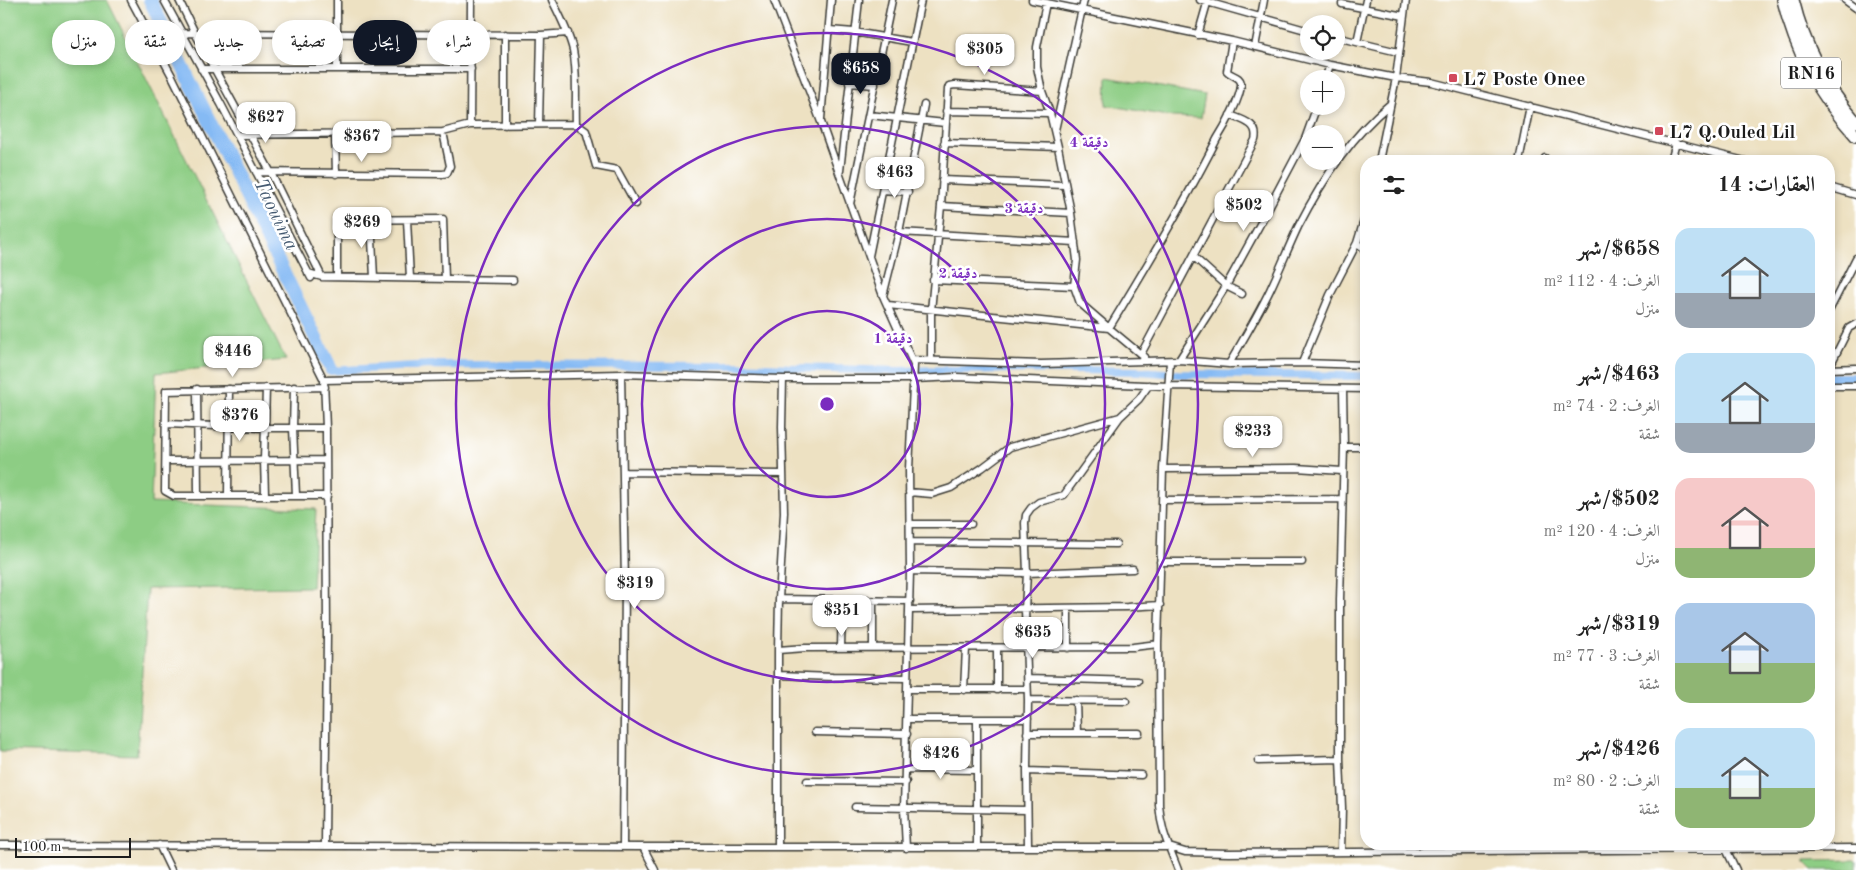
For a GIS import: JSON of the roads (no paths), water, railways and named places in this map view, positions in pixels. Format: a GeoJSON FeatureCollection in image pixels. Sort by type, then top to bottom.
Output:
{"type":"FeatureCollection","features":[{"type":"Feature","properties":{"kind":"highway","name":"RN16"},"geometry":{"type":"LineString","coordinates":[[1783,0],[1794,35],[1814,78],[1835,111],[1856,136]]}},
{"type":"Feature","properties":{"kind":"highway","name":"RN16"},"geometry":{"type":"LineString","coordinates":[[1793,0],[1803,34],[1817,65],[1834,94],[1856,122]]}},
{"type":"Feature","properties":{"kind":"street"},"geometry":{"type":"LineString","coordinates":[[131,0],[173,78],[324,383],[327,496],[325,845]]}},
{"type":"Feature","properties":{"kind":"street"},"geometry":{"type":"LineString","coordinates":[[164,0],[175,20]]}},
{"type":"Feature","properties":{"kind":"street"},"geometry":{"type":"LineString","coordinates":[[179,0],[195,32],[185,32]]}},
{"type":"Feature","properties":{"kind":"street"},"geometry":{"type":"LineString","coordinates":[[337,0],[338,20]]}},
{"type":"Feature","properties":{"kind":"street"},"geometry":{"type":"LineString","coordinates":[[471,0],[471,20]]}},
{"type":"Feature","properties":{"kind":"street"},"geometry":{"type":"LineString","coordinates":[[552,0],[568,33],[575,60],[576,124]]}},
{"type":"Feature","properties":{"kind":"street"},"geometry":{"type":"LineString","coordinates":[[774,0],[821,122],[883,296],[913,363],[909,492],[910,610],[907,648],[906,782],[904,808],[906,848]]}},
{"type":"Feature","properties":{"kind":"street"},"geometry":{"type":"LineString","coordinates":[[821,122],[831,0]]}},
{"type":"Feature","properties":{"kind":"street"},"geometry":{"type":"LineString","coordinates":[[840,175],[854,32],[859,0]]}},
{"type":"Feature","properties":{"kind":"street"},"geometry":{"type":"LineString","coordinates":[[850,205],[892,0]]}},
{"type":"Feature","properties":{"kind":"street"},"geometry":{"type":"LineString","coordinates":[[869,258],[921,0]]}},
{"type":"Feature","properties":{"kind":"street"},"geometry":{"type":"LineString","coordinates":[[1032,0],[1300,57]]}},
{"type":"Feature","properties":{"kind":"street"},"geometry":{"type":"LineString","coordinates":[[1054,131],[1084,0]]}},
{"type":"Feature","properties":{"kind":"street"},"geometry":{"type":"LineString","coordinates":[[1200,0],[1300,29]]}},
{"type":"Feature","properties":{"kind":"street"},"geometry":{"type":"LineString","coordinates":[[1255,47],[1264,0]]}},
{"type":"Feature","properties":{"kind":"street"},"geometry":{"type":"LineString","coordinates":[[1358,42],[1366,0]]}},
{"type":"Feature","properties":{"kind":"street"},"geometry":{"type":"LineString","coordinates":[[1380,155],[1396,78],[1406,0]]}},
{"type":"Feature","properties":{"kind":"street"},"geometry":{"type":"LineString","coordinates":[[1845,0],[1856,8]]}},
{"type":"Feature","properties":{"kind":"street"},"geometry":{"type":"LineString","coordinates":[[1198,35],[1208,1]]}},
{"type":"Feature","properties":{"kind":"street"},"geometry":{"type":"LineString","coordinates":[[1046,3],[1037,46],[1037,67],[1058,147],[1071,213],[1077,260],[1074,286],[1080,303],[1149,361]]}},
{"type":"Feature","properties":{"kind":"street"},"geometry":{"type":"LineString","coordinates":[[1342,4],[1404,16]]}},
{"type":"Feature","properties":{"kind":"street"},"geometry":{"type":"LineString","coordinates":[[828,30],[884,36],[912,42]]}},
{"type":"Feature","properties":{"kind":"street"},"geometry":{"type":"LineString","coordinates":[[343,33],[427,33]]}},
{"type":"Feature","properties":{"kind":"street"},"geometry":{"type":"LineString","coordinates":[[490,34],[541,35],[568,33]]}},
{"type":"Feature","properties":{"kind":"street"},"geometry":{"type":"LineString","coordinates":[[505,34],[505,125]]}},
{"type":"Feature","properties":{"kind":"street"},"geometry":{"type":"LineString","coordinates":[[539,124],[541,35]]}},
{"type":"Feature","properties":{"kind":"street"},"geometry":{"type":"LineString","coordinates":[[185,38],[309,276],[514,280]]}},
{"type":"Feature","properties":{"kind":"street"},"geometry":{"type":"LineString","coordinates":[[1345,39],[1398,52]]}},
{"type":"Feature","properties":{"kind":"street"},"geometry":{"type":"LineString","coordinates":[[1109,328],[1174,220],[1230,115],[1241,86],[1238,78],[1227,71],[1232,42]]}},
{"type":"Feature","properties":{"kind":"street"},"geometry":{"type":"LineString","coordinates":[[1315,60],[1330,65],[1396,78],[1431,82],[1719,155]]}},
{"type":"Feature","properties":{"kind":"street"},"geometry":{"type":"LineString","coordinates":[[213,65],[271,173],[322,277]]}},
{"type":"Feature","properties":{"kind":"street"},"geometry":{"type":"LineString","coordinates":[[470,125],[471,65]]}},
{"type":"Feature","properties":{"kind":"street"},"geometry":{"type":"LineString","coordinates":[[1328,70],[1330,65]]}},
{"type":"Feature","properties":{"kind":"street"},"geometry":{"type":"LineString","coordinates":[[201,69],[471,69]]}},
{"type":"Feature","properties":{"kind":"street"},"geometry":{"type":"LineString","coordinates":[[849,83],[875,85]]}},
{"type":"Feature","properties":{"kind":"street"},"geometry":{"type":"LineString","coordinates":[[932,360],[931,311],[941,206],[948,89],[952,85],[1042,91]]}},
{"type":"Feature","properties":{"kind":"street"},"geometry":{"type":"LineString","coordinates":[[883,296],[908,192],[924,105]]}},
{"type":"Feature","properties":{"kind":"street"},"geometry":{"type":"LineString","coordinates":[[1229,364],[1270,292],[1298,227],[1321,188],[1343,154],[1361,131],[1389,105]]}},
{"type":"Feature","properties":{"kind":"street"},"geometry":{"type":"LineString","coordinates":[[1519,155],[1530,106]]}},
{"type":"Feature","properties":{"kind":"street"},"geometry":{"type":"LineString","coordinates":[[946,111],[1050,113]]}},
{"type":"Feature","properties":{"kind":"street"},"geometry":{"type":"LineString","coordinates":[[869,115],[945,123]]}},
{"type":"Feature","properties":{"kind":"street"},"geometry":{"type":"LineString","coordinates":[[1141,354],[1255,140],[1254,127],[1230,115]]}},
{"type":"Feature","properties":{"kind":"street"},"geometry":{"type":"LineString","coordinates":[[1179,360],[1226,286],[1304,139],[1313,115]]}},
{"type":"Feature","properties":{"kind":"street"},"geometry":{"type":"LineString","coordinates":[[237,135],[443,132],[470,125],[576,124],[586,131],[596,166],[617,170],[636,204]]}},
{"type":"Feature","properties":{"kind":"street"},"geometry":{"type":"LineString","coordinates":[[256,172],[443,174],[447,173],[450,166],[443,132]]}},
{"type":"Feature","properties":{"kind":"street"},"geometry":{"type":"LineString","coordinates":[[335,133],[336,174]]}},
{"type":"Feature","properties":{"kind":"street"},"geometry":{"type":"LineString","coordinates":[[944,143],[1058,147]]}},
{"type":"Feature","properties":{"kind":"street"},"geometry":{"type":"LineString","coordinates":[[1673,155],[1676,144]]}},
{"type":"Feature","properties":{"kind":"street"},"geometry":{"type":"LineString","coordinates":[[942,180],[1064,185]]}},
{"type":"Feature","properties":{"kind":"street"},"geometry":{"type":"LineString","coordinates":[[1835,189],[1856,195]]}},
{"type":"Feature","properties":{"kind":"street"},"geometry":{"type":"LineString","coordinates":[[883,190],[908,192]]}},
{"type":"Feature","properties":{"kind":"street"},"geometry":{"type":"LineString","coordinates":[[941,206],[1071,213]]}},
{"type":"Feature","properties":{"kind":"street"},"geometry":{"type":"LineString","coordinates":[[337,277],[337,220],[443,219],[445,278]]}},
{"type":"Feature","properties":{"kind":"street"},"geometry":{"type":"LineString","coordinates":[[407,220],[410,278]]}},
{"type":"Feature","properties":{"kind":"street"},"geometry":{"type":"LineString","coordinates":[[371,221],[374,278]]}},
{"type":"Feature","properties":{"kind":"street"},"geometry":{"type":"LineString","coordinates":[[899,232],[1075,242]]}},
{"type":"Feature","properties":{"kind":"street"},"geometry":{"type":"LineString","coordinates":[[1302,363],[1330,295],[1360,236]]}},
{"type":"Feature","properties":{"kind":"street"},"geometry":{"type":"LineString","coordinates":[[1194,257],[1226,286],[1242,294]]}},
{"type":"Feature","properties":{"kind":"street"},"geometry":{"type":"LineString","coordinates":[[1835,299],[1856,258]]}},
{"type":"Feature","properties":{"kind":"street"},"geometry":{"type":"LineString","coordinates":[[934,280],[1074,286]]}},
{"type":"Feature","properties":{"kind":"street"},"geometry":{"type":"LineString","coordinates":[[888,305],[931,311],[1109,328]]}},
{"type":"Feature","properties":{"kind":"street"},"geometry":{"type":"LineString","coordinates":[[1835,357],[1850,328],[1856,324]]}},
{"type":"Feature","properties":{"kind":"street"},"geometry":{"type":"LineString","coordinates":[[913,363],[932,360],[1041,364],[1149,361],[1170,364],[1179,360],[1229,364],[1360,365]]}},
{"type":"Feature","properties":{"kind":"street"},"geometry":{"type":"LineString","coordinates":[[1170,364],[1163,469],[1158,644],[1160,823],[1178,870]]}},
{"type":"Feature","properties":{"kind":"street"},"geometry":{"type":"LineString","coordinates":[[1835,368],[1856,368]]}},
{"type":"Feature","properties":{"kind":"street"},"geometry":{"type":"LineString","coordinates":[[621,374],[625,582],[623,847]]}},
{"type":"Feature","properties":{"kind":"street"},"geometry":{"type":"LineString","coordinates":[[327,496],[174,496],[168,494],[165,491],[166,391],[294,387],[324,383],[621,374],[783,379],[914,379],[957,377],[1168,386],[1360,389]]}},
{"type":"Feature","properties":{"kind":"street"},"geometry":{"type":"LineString","coordinates":[[778,847],[778,599],[784,512],[783,379]]}},
{"type":"Feature","properties":{"kind":"street"},"geometry":{"type":"LineString","coordinates":[[1028,846],[1028,678],[1025,609],[1027,573],[1026,515],[1039,502],[1064,494],[1120,417],[1139,399],[1149,385]]}},
{"type":"Feature","properties":{"kind":"street"},"geometry":{"type":"LineString","coordinates":[[1835,386],[1856,386]]}},
{"type":"Feature","properties":{"kind":"street"},"geometry":{"type":"LineString","coordinates":[[294,387],[296,495]]}},
{"type":"Feature","properties":{"kind":"street"},"geometry":{"type":"LineString","coordinates":[[265,495],[266,388]]}},
{"type":"Feature","properties":{"kind":"street"},"geometry":{"type":"LineString","coordinates":[[197,389],[198,495]]}},
{"type":"Feature","properties":{"kind":"street"},"geometry":{"type":"LineString","coordinates":[[228,496],[229,389]]}},
{"type":"Feature","properties":{"kind":"street"},"geometry":{"type":"LineString","coordinates":[[1341,851],[1341,499],[1344,446],[1343,389]]}},
{"type":"Feature","properties":{"kind":"street"},"geometry":{"type":"LineString","coordinates":[[909,492],[932,494],[951,488],[1010,447],[1120,417]]}},
{"type":"Feature","properties":{"kind":"street"},"geometry":{"type":"LineString","coordinates":[[167,424],[265,428],[326,428]]}},
{"type":"Feature","properties":{"kind":"street"},"geometry":{"type":"LineString","coordinates":[[1344,446],[1360,447]]}},
{"type":"Feature","properties":{"kind":"street"},"geometry":{"type":"LineString","coordinates":[[166,461],[326,460]]}},
{"type":"Feature","properties":{"kind":"street"},"geometry":{"type":"LineString","coordinates":[[1163,469],[1296,468],[1342,471]]}},
{"type":"Feature","properties":{"kind":"street"},"geometry":{"type":"LineString","coordinates":[[623,472],[783,474]]}},
{"type":"Feature","properties":{"kind":"street"},"geometry":{"type":"LineString","coordinates":[[1163,500],[1341,499]]}},
{"type":"Feature","properties":{"kind":"street"},"geometry":{"type":"LineString","coordinates":[[910,524],[970,524]]}},
{"type":"Feature","properties":{"kind":"street"},"geometry":{"type":"LineString","coordinates":[[910,542],[1116,544]]}},
{"type":"Feature","properties":{"kind":"street"},"geometry":{"type":"LineString","coordinates":[[1160,562],[1302,562]]}},
{"type":"Feature","properties":{"kind":"street"},"geometry":{"type":"LineString","coordinates":[[910,571],[1027,573],[1133,569]]}},
{"type":"Feature","properties":{"kind":"street"},"geometry":{"type":"LineString","coordinates":[[778,599],[910,601]]}},
{"type":"Feature","properties":{"kind":"street"},"geometry":{"type":"LineString","coordinates":[[842,600],[842,648]]}},
{"type":"Feature","properties":{"kind":"street"},"geometry":{"type":"LineString","coordinates":[[873,601],[873,648]]}},
{"type":"Feature","properties":{"kind":"street"},"geometry":{"type":"LineString","coordinates":[[910,610],[1160,605]]}},
{"type":"Feature","properties":{"kind":"street"},"geometry":{"type":"LineString","coordinates":[[1068,608],[1068,648]]}},
{"type":"Feature","properties":{"kind":"street"},"geometry":{"type":"LineString","coordinates":[[778,650],[1133,647],[1158,644]]}},
{"type":"Feature","properties":{"kind":"street"},"geometry":{"type":"LineString","coordinates":[[964,690],[966,648]]}},
{"type":"Feature","properties":{"kind":"street"},"geometry":{"type":"LineString","coordinates":[[997,648],[997,690]]}},
{"type":"Feature","properties":{"kind":"street"},"geometry":{"type":"LineString","coordinates":[[778,675],[907,678]]}},
{"type":"Feature","properties":{"kind":"street"},"geometry":{"type":"LineString","coordinates":[[1028,678],[1138,681]]}},
{"type":"Feature","properties":{"kind":"street"},"geometry":{"type":"LineString","coordinates":[[907,689],[1027,689]]}},
{"type":"Feature","properties":{"kind":"street"},"geometry":{"type":"LineString","coordinates":[[1028,700],[1126,701]]}},
{"type":"Feature","properties":{"kind":"street"},"geometry":{"type":"LineString","coordinates":[[1076,700],[1077,733]]}},
{"type":"Feature","properties":{"kind":"street"},"geometry":{"type":"LineString","coordinates":[[906,719],[1028,720]]}},
{"type":"Feature","properties":{"kind":"street"},"geometry":{"type":"LineString","coordinates":[[977,720],[978,846]]}},
{"type":"Feature","properties":{"kind":"street"},"geometry":{"type":"LineString","coordinates":[[814,732],[906,734]]}},
{"type":"Feature","properties":{"kind":"street"},"geometry":{"type":"LineString","coordinates":[[1027,733],[1139,733]]}},
{"type":"Feature","properties":{"kind":"street"},"geometry":{"type":"LineString","coordinates":[[1258,761],[1340,759]]}},
{"type":"Feature","properties":{"kind":"street"},"geometry":{"type":"LineString","coordinates":[[905,769],[977,770]]}},
{"type":"Feature","properties":{"kind":"street"},"geometry":{"type":"LineString","coordinates":[[1027,771],[1141,775]]}},
{"type":"Feature","properties":{"kind":"street"},"geometry":{"type":"LineString","coordinates":[[807,781],[906,782]]}},
{"type":"Feature","properties":{"kind":"street"},"geometry":{"type":"LineString","coordinates":[[855,807],[1027,810]]}},
{"type":"Feature","properties":{"kind":"street"},"geometry":{"type":"LineString","coordinates":[[0,845],[906,848],[1028,846],[1169,847],[1185,852],[1205,853],[1380,850]]}},
{"type":"Feature","properties":{"kind":"street"},"geometry":{"type":"LineString","coordinates":[[159,845],[171,870]]}},
{"type":"Feature","properties":{"kind":"street"},"geometry":{"type":"LineString","coordinates":[[643,847],[655,870]]}},
{"type":"Feature","properties":{"kind":"street"},"geometry":{"type":"LineString","coordinates":[[1835,848],[1856,848]]}},
{"type":"Feature","properties":{"kind":"street"},"geometry":{"type":"LineString","coordinates":[[1726,850],[1736,870]]}},
{"type":"Feature","properties":{"kind":"waterway","name":"Taouima"},"geometry":{"type":"LineString","coordinates":[[150,0],[329,365]]}},
{"type":"Feature","properties":{"kind":"waterway"},"geometry":{"type":"LineString","coordinates":[[329,365],[329,371],[431,365],[733,366],[897,371],[1011,369],[1138,371],[1178,374],[1360,376]]}},
{"type":"Feature","properties":{"kind":"waterway"},"geometry":{"type":"LineString","coordinates":[[1835,377],[1856,377]]}},
{"type":"Feature","properties":{"kind":"place","name":"L7 Poste Onee"},"geometry":{"type":"Point","coordinates":[1453,78]}},
{"type":"Feature","properties":{"kind":"place","name":"L7 Q.Ouled Lil"},"geometry":{"type":"Point","coordinates":[1659,131]}}]}
